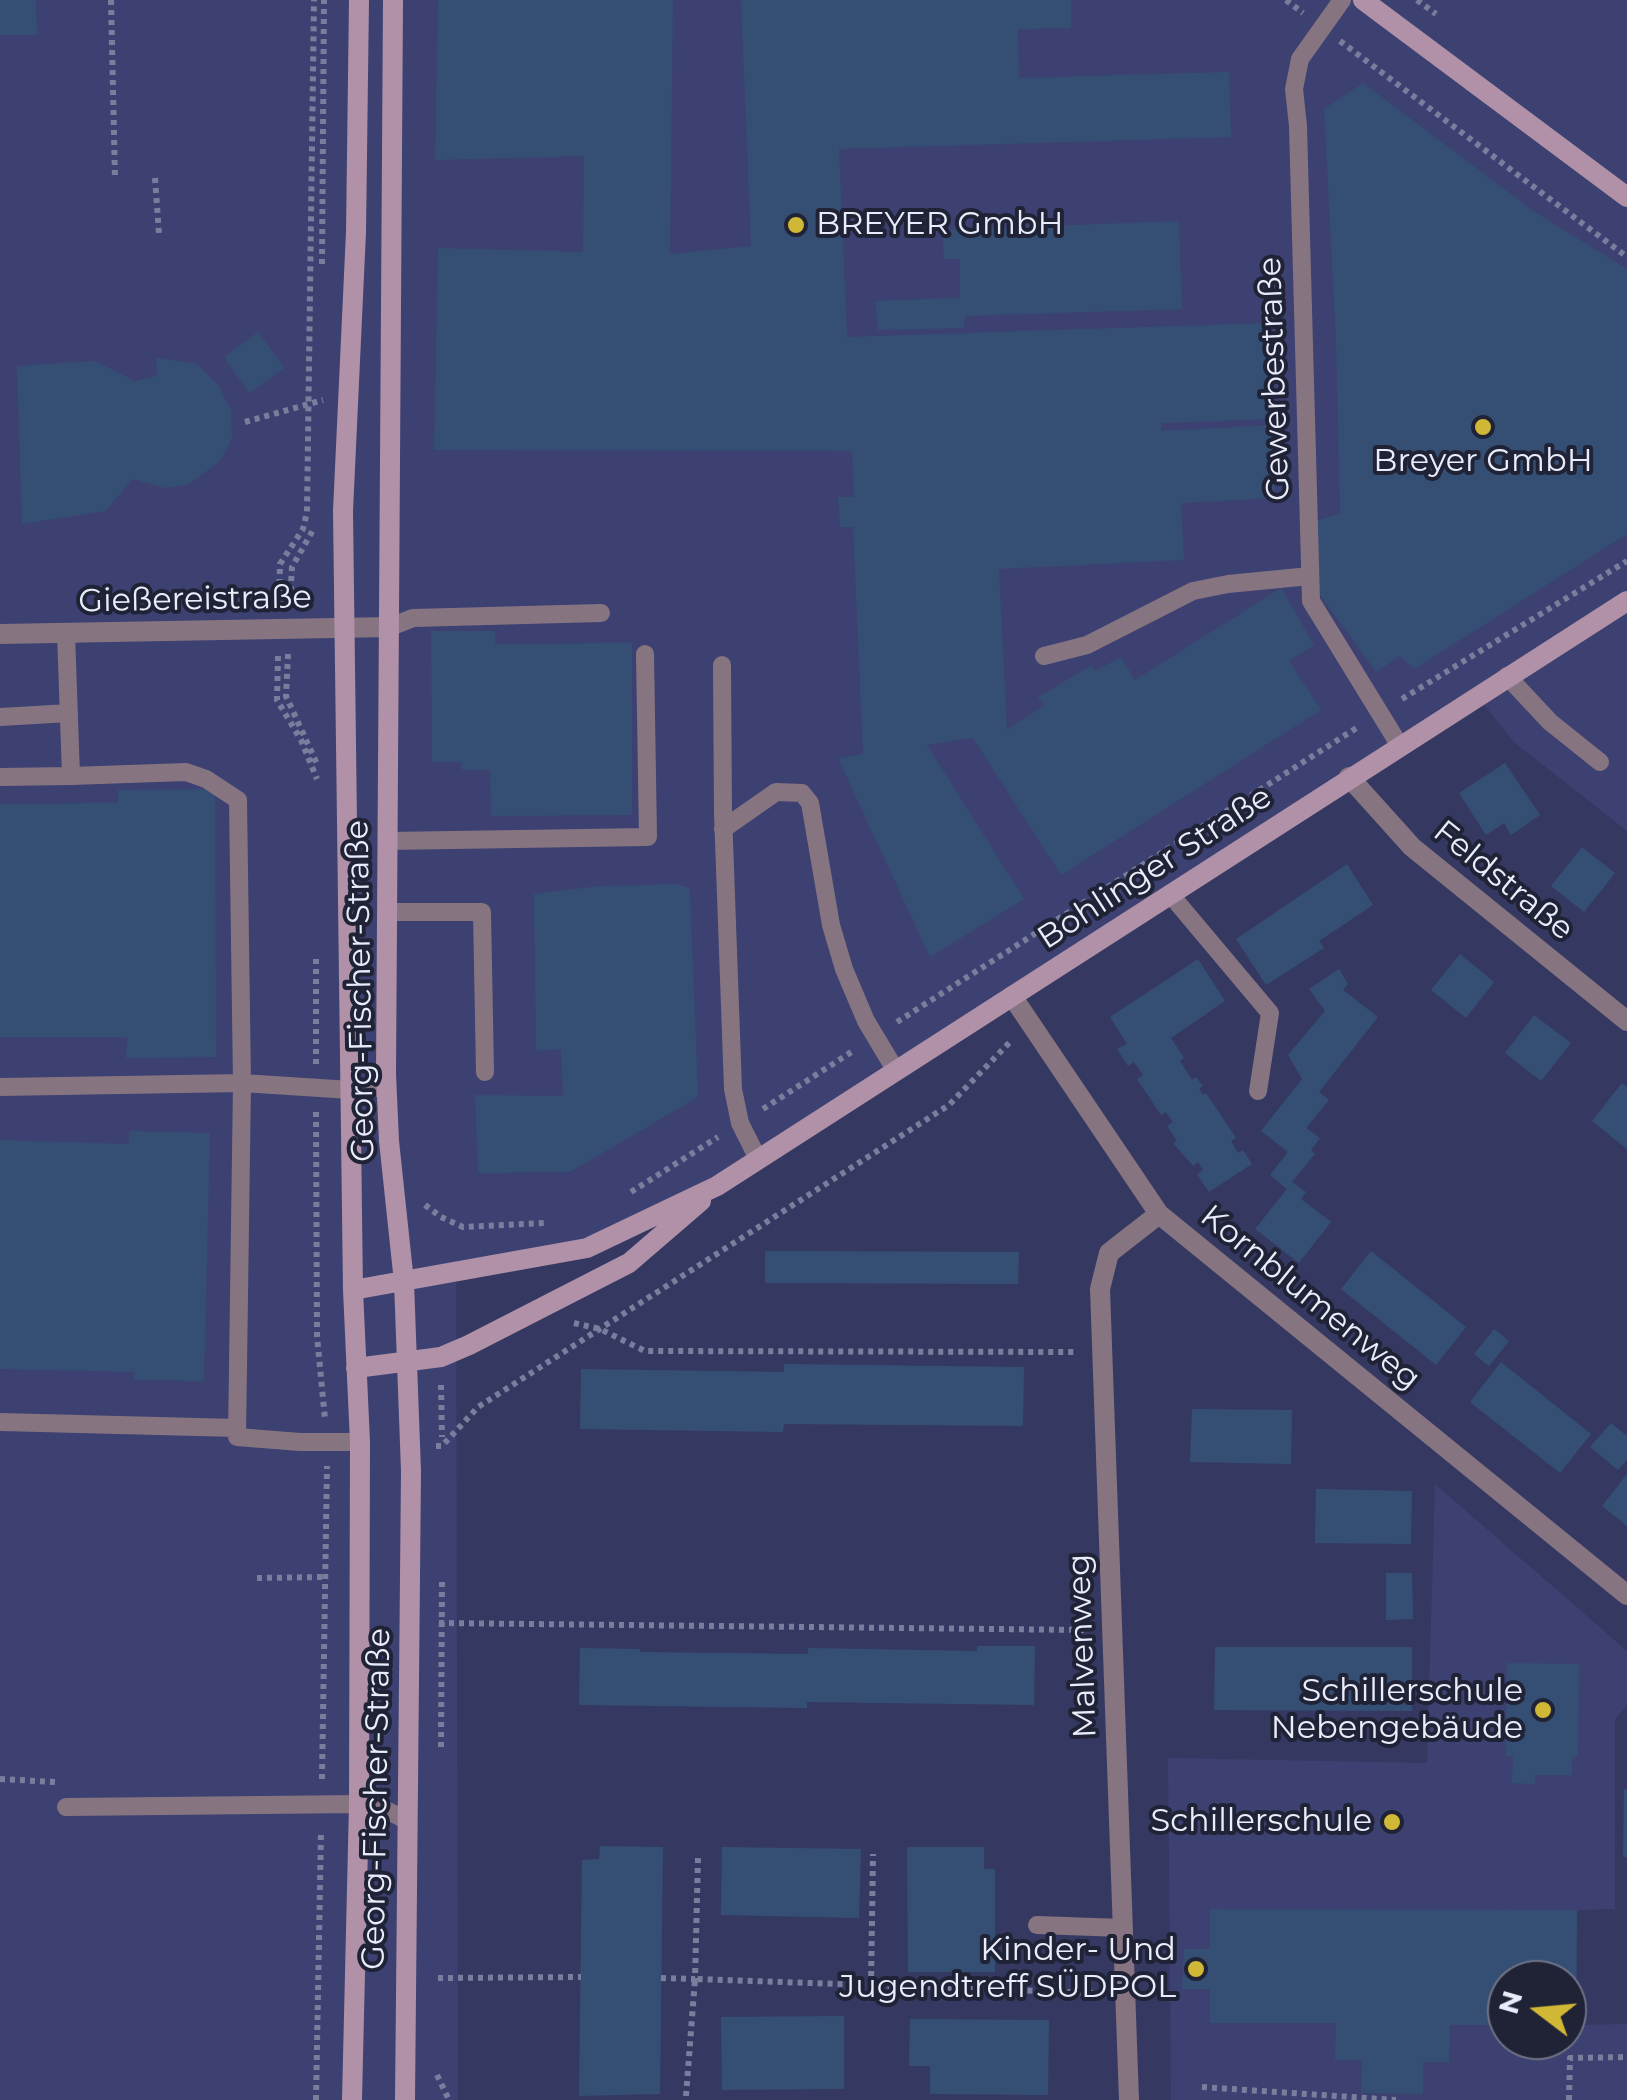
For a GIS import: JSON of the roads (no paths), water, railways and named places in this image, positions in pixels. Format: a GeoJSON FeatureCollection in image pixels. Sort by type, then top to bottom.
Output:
{"type":"FeatureCollection","features":[{"type":"Feature","properties":{"kind":"main road","name":"Georg-Fischer-Straße"},"geometry":{"type":"LineString","coordinates":[[352,2100],[359,1804],[360,1442],[353,1290],[343,511],[356,232],[359,0]]}},
{"type":"Feature","properties":{"kind":"main road","name":"Georg-Fischer-Straße"},"geometry":{"type":"LineString","coordinates":[[393,0],[386,1087],[408,1363],[410,1627],[405,2100]]}},
{"type":"Feature","properties":{"kind":"main road"},"geometry":{"type":"LineString","coordinates":[[1363,0],[1623,187]]}},
{"type":"Feature","properties":{"kind":"main road","name":"Bohlinger Straße"},"geometry":{"type":"LineString","coordinates":[[353,1290],[587,1248],[716,1186],[1627,601]]}},
{"type":"Feature","properties":{"kind":"main road","name":"Bohlinger Straße"},"geometry":{"type":"LineString","coordinates":[[356,1368],[441,1356],[532,1312],[629,1262],[716,1186]]}},
{"type":"Feature","properties":{"kind":"street","name":"Gießereistraße"},"geometry":{"type":"LineString","coordinates":[[0,634],[390,627]]}},
{"type":"Feature","properties":{"kind":"street","name":"Feldstraße"},"geometry":{"type":"LineString","coordinates":[[1349,778],[1412,847],[1627,1021]]}},
{"type":"Feature","properties":{"kind":"street","name":"Kornblumenweg"},"geometry":{"type":"LineString","coordinates":[[1012,996],[1159,1214],[1627,1596]]}},
{"type":"Feature","properties":{"kind":"street","name":"Malvenweg"},"geometry":{"type":"LineString","coordinates":[[1129,2100],[1100,1289],[1109,1253],[1159,1214]]}},
{"type":"Feature","properties":{"kind":"lane","name":"Gewerbestraße"},"geometry":{"type":"LineString","coordinates":[[1342,0],[1300,59],[1294,89],[1311,600],[1400,746]]}},
{"type":"Feature","properties":{"kind":"lane"},"geometry":{"type":"LineString","coordinates":[[1044,656],[1087,645],[1193,591],[1310,576]]}},
{"type":"Feature","properties":{"kind":"lane"},"geometry":{"type":"LineString","coordinates":[[390,627],[413,618],[602,613]]}},
{"type":"Feature","properties":{"kind":"lane"},"geometry":{"type":"LineString","coordinates":[[66,632],[71,776]]}},
{"type":"Feature","properties":{"kind":"lane"},"geometry":{"type":"LineString","coordinates":[[388,841],[648,837],[644,654]]}},
{"type":"Feature","properties":{"kind":"lane"},"geometry":{"type":"LineString","coordinates":[[722,665],[723,829],[733,1089],[740,1123],[758,1159]]}},
{"type":"Feature","properties":{"kind":"lane"},"geometry":{"type":"LineString","coordinates":[[1506,676],[1550,722],[1600,762]]}},
{"type":"Feature","properties":{"kind":"lane"},"geometry":{"type":"LineString","coordinates":[[0,717],[69,713]]}},
{"type":"Feature","properties":{"kind":"lane"},"geometry":{"type":"LineString","coordinates":[[0,777],[186,772],[206,779],[238,800],[242,1083],[237,1437],[360,1442]]}},
{"type":"Feature","properties":{"kind":"lane"},"geometry":{"type":"LineString","coordinates":[[723,829],[776,792],[802,793],[810,803],[831,925],[844,970],[896,1071]]}},
{"type":"Feature","properties":{"kind":"lane"},"geometry":{"type":"LineString","coordinates":[[1170,894],[1270,1014],[1258,1091]]}},
{"type":"Feature","properties":{"kind":"lane"},"geometry":{"type":"LineString","coordinates":[[388,912],[482,912],[485,1072]]}},
{"type":"Feature","properties":{"kind":"lane"},"geometry":{"type":"LineString","coordinates":[[0,1087],[242,1083],[351,1090],[386,1087]]}},
{"type":"Feature","properties":{"kind":"lane"},"geometry":{"type":"LineString","coordinates":[[0,1422],[237,1428]]}},
{"type":"Feature","properties":{"kind":"lane"},"geometry":{"type":"LineString","coordinates":[[66,1808],[359,1804],[380,1807],[406,1820]]}},
{"type":"Feature","properties":{"kind":"lane"},"geometry":{"type":"LineString","coordinates":[[1037,1925],[1123,1928]]}},
{"type":"Feature","properties":{"kind":"place","name":"BREYER GmbH"},"geometry":{"type":"Point","coordinates":[796,225]}},
{"type":"Feature","properties":{"kind":"place","name":"Breyer GmbH"},"geometry":{"type":"Point","coordinates":[1483,427]}},
{"type":"Feature","properties":{"kind":"place","name":"Schillerschule Nebengebäude"},"geometry":{"type":"Point","coordinates":[1543,1710]}},
{"type":"Feature","properties":{"kind":"place","name":"Schillerschule"},"geometry":{"type":"Point","coordinates":[1392,1822]}},
{"type":"Feature","properties":{"kind":"place","name":"Kinder- Und Jugendtreff SÜDPOL"},"geometry":{"type":"Point","coordinates":[1196,1969]}}]}
